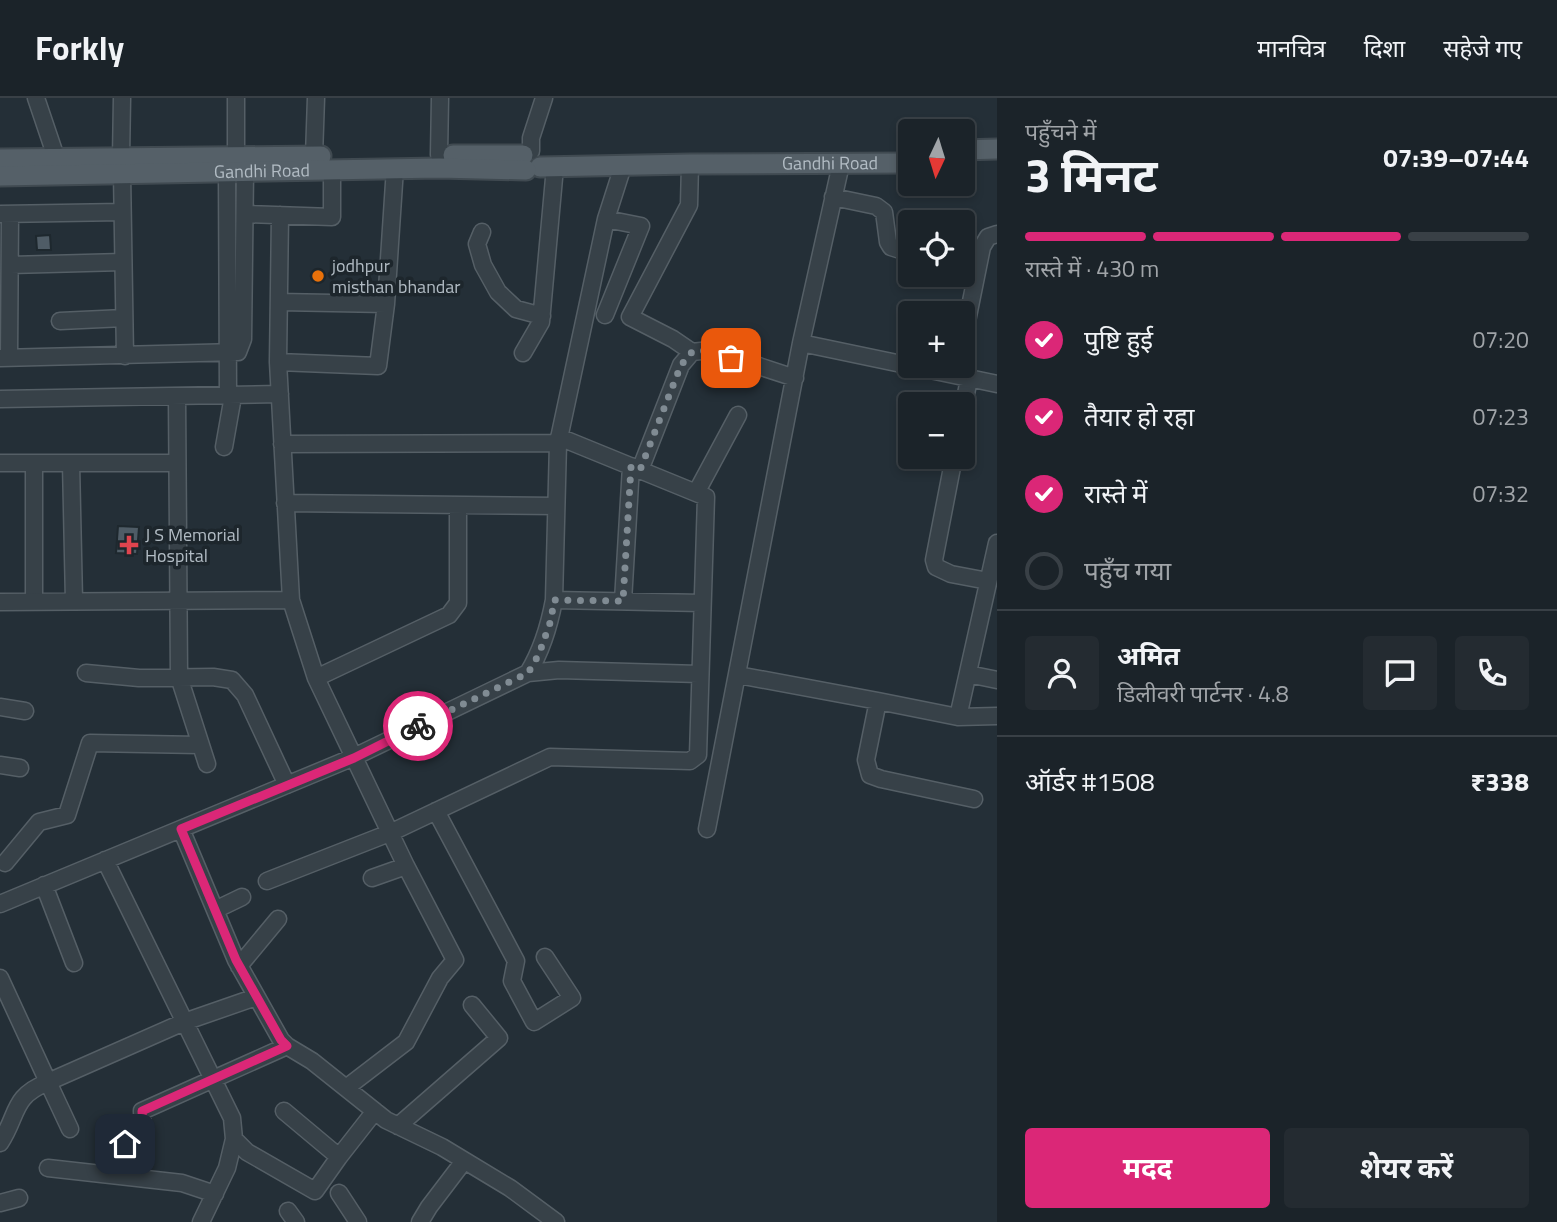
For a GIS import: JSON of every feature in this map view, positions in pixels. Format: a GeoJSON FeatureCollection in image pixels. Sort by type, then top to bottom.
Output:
{"type":"FeatureCollection","features":[{"type":"Feature","properties":{"kind":"main road"},"geometry":{"type":"LineString","coordinates":[[975,150],[997,149]]}},
{"type":"Feature","properties":{"kind":"main road","name":"Gandhi Road"},"geometry":{"type":"LineString","coordinates":[[0,159],[59,166],[332,169],[898,151]]}},
{"type":"Feature","properties":{"kind":"main road","name":"Gandhi Road"},"geometry":{"type":"LineString","coordinates":[[236,166],[314,156],[439,155],[623,166],[898,163]]}},
{"type":"Feature","properties":{"kind":"main road"},"geometry":{"type":"LineString","coordinates":[[975,162],[997,162]]}},
{"type":"Feature","properties":{"kind":"main road","name":"Gandhi Road"},"geometry":{"type":"LineString","coordinates":[[0,176],[59,166]]}},
{"type":"Feature","properties":{"kind":"street"},"geometry":{"type":"LineString","coordinates":[[36,98],[59,166]]}},
{"type":"Feature","properties":{"kind":"street"},"geometry":{"type":"LineString","coordinates":[[122,98],[125,356]]}},
{"type":"Feature","properties":{"kind":"street"},"geometry":{"type":"LineString","coordinates":[[224,447],[230,396],[228,353],[236,166],[236,98]]}},
{"type":"Feature","properties":{"kind":"street"},"geometry":{"type":"LineString","coordinates":[[314,156],[316,98]]}},
{"type":"Feature","properties":{"kind":"street"},"geometry":{"type":"LineString","coordinates":[[439,155],[440,98]]}},
{"type":"Feature","properties":{"kind":"street"},"geometry":{"type":"LineString","coordinates":[[523,353],[542,316],[536,161],[531,138],[544,98]]}},
{"type":"Feature","properties":{"kind":"street"},"geometry":{"type":"LineString","coordinates":[[690,164],[690,205],[630,317],[692,352],[710,350],[794,379]]}},
{"type":"Feature","properties":{"kind":"street"},"geometry":{"type":"LineString","coordinates":[[707,830],[801,343],[841,164]]}},
{"type":"Feature","properties":{"kind":"street"},"geometry":{"type":"LineString","coordinates":[[122,212],[5,214],[9,265],[4,358],[238,352],[243,339],[245,214],[236,166]]}},
{"type":"Feature","properties":{"kind":"street"},"geometry":{"type":"LineString","coordinates":[[528,673],[539,654],[551,620],[554,600],[559,440],[606,219],[623,166]]}},
{"type":"Feature","properties":{"kind":"street"},"geometry":{"type":"LineString","coordinates":[[278,362],[377,366],[386,304],[395,168]]}},
{"type":"Feature","properties":{"kind":"street"},"geometry":{"type":"LineString","coordinates":[[245,214],[332,217],[332,169]]}},
{"type":"Feature","properties":{"kind":"street"},"geometry":{"type":"LineString","coordinates":[[833,197],[876,206],[884,212],[888,242],[891,247],[898,249]]}},
{"type":"Feature","properties":{"kind":"street"},"geometry":{"type":"LineString","coordinates":[[280,215],[278,362],[291,600],[316,678],[455,961],[440,978],[406,1042],[346,1088]]}},
{"type":"Feature","properties":{"kind":"street"},"geometry":{"type":"LineString","coordinates":[[605,315],[641,226],[606,219]]}},
{"type":"Feature","properties":{"kind":"street"},"geometry":{"type":"LineString","coordinates":[[482,232],[477,244],[483,265],[498,292],[516,309],[542,316]]}},
{"type":"Feature","properties":{"kind":"street"},"geometry":{"type":"LineString","coordinates":[[975,256],[988,237],[997,234]]}},
{"type":"Feature","properties":{"kind":"street"},"geometry":{"type":"LineString","coordinates":[[9,265],[123,262]]}},
{"type":"Feature","properties":{"kind":"street"},"geometry":{"type":"LineString","coordinates":[[279,302],[386,304]]}},
{"type":"Feature","properties":{"kind":"street"},"geometry":{"type":"LineString","coordinates":[[60,321],[124,318]]}},
{"type":"Feature","properties":{"kind":"street"},"geometry":{"type":"LineString","coordinates":[[801,343],[898,361]]}},
{"type":"Feature","properties":{"kind":"street"},"geometry":{"type":"LineString","coordinates":[[623,601],[636,468],[681,365],[692,352]]}},
{"type":"Feature","properties":{"kind":"street"},"geometry":{"type":"LineString","coordinates":[[975,377],[997,384]]}},
{"type":"Feature","properties":{"kind":"street"},"geometry":{"type":"LineString","coordinates":[[0,399],[280,394]]}},
{"type":"Feature","properties":{"kind":"street"},"geometry":{"type":"LineString","coordinates":[[177,397],[179,677],[207,764]]}},
{"type":"Feature","properties":{"kind":"street"},"geometry":{"type":"LineString","coordinates":[[696,493],[738,415]]}},
{"type":"Feature","properties":{"kind":"street"},"geometry":{"type":"LineString","coordinates":[[267,881],[392,832],[550,757],[690,761],[698,755],[701,724],[699,674],[706,497],[559,440],[282,444]]}},
{"type":"Feature","properties":{"kind":"street"},"geometry":{"type":"LineString","coordinates":[[0,463],[177,463]]}},
{"type":"Feature","properties":{"kind":"street"},"geometry":{"type":"LineString","coordinates":[[34,463],[34,602]]}},
{"type":"Feature","properties":{"kind":"street"},"geometry":{"type":"LineString","coordinates":[[71,463],[74,601]]}},
{"type":"Feature","properties":{"kind":"street"},"geometry":{"type":"LineString","coordinates":[[952,469],[934,560],[936,567],[951,575],[988,581]]}},
{"type":"Feature","properties":{"kind":"street"},"geometry":{"type":"LineString","coordinates":[[285,503],[556,506]]}},
{"type":"Feature","properties":{"kind":"street"},"geometry":{"type":"LineString","coordinates":[[316,678],[449,615],[458,603],[458,505]]}},
{"type":"Feature","properties":{"kind":"street"},"geometry":{"type":"LineString","coordinates":[[958,717],[968,674],[990,610],[988,581],[997,543]]}},
{"type":"Feature","properties":{"kind":"street"},"geometry":{"type":"LineString","coordinates":[[0,602],[291,600]]}},
{"type":"Feature","properties":{"kind":"street"},"geometry":{"type":"LineString","coordinates":[[554,600],[702,603]]}},
{"type":"Feature","properties":{"kind":"street"},"geometry":{"type":"LineString","coordinates":[[0,904],[354,758],[528,673],[559,670],[699,674]]}},
{"type":"Feature","properties":{"kind":"street"},"geometry":{"type":"LineString","coordinates":[[86,673],[139,678],[213,677],[232,680],[245,695],[287,785]]}},
{"type":"Feature","properties":{"kind":"street"},"geometry":{"type":"LineString","coordinates":[[968,674],[997,680]]}},
{"type":"Feature","properties":{"kind":"street"},"geometry":{"type":"LineString","coordinates":[[738,675],[958,717],[997,716]]}},
{"type":"Feature","properties":{"kind":"street"},"geometry":{"type":"LineString","coordinates":[[878,701],[866,760],[870,775],[974,799]]}},
{"type":"Feature","properties":{"kind":"street"},"geometry":{"type":"LineString","coordinates":[[0,707],[25,711]]}},
{"type":"Feature","properties":{"kind":"street"},"geometry":{"type":"LineString","coordinates":[[5,863],[39,822],[67,815],[90,743],[199,745]]}},
{"type":"Feature","properties":{"kind":"street"},"geometry":{"type":"LineString","coordinates":[[0,765],[20,768]]}},
{"type":"Feature","properties":{"kind":"street"},"geometry":{"type":"LineString","coordinates":[[436,811],[516,961],[512,981],[534,1022],[572,998],[545,957]]}},
{"type":"Feature","properties":{"kind":"street"},"geometry":{"type":"LineString","coordinates":[[181,829],[239,966],[281,1040],[375,1111],[510,1188],[556,1222]]}},
{"type":"Feature","properties":{"kind":"street"},"geometry":{"type":"LineString","coordinates":[[105,860],[232,1118],[234,1139],[227,1168],[201,1222]]}},
{"type":"Feature","properties":{"kind":"street"},"geometry":{"type":"LineString","coordinates":[[372,878],[406,866]]}},
{"type":"Feature","properties":{"kind":"street"},"geometry":{"type":"LineString","coordinates":[[44,885],[74,963]]}},
{"type":"Feature","properties":{"kind":"street"},"geometry":{"type":"LineString","coordinates":[[215,910],[242,897]]}},
{"type":"Feature","properties":{"kind":"street"},"geometry":{"type":"LineString","coordinates":[[239,966],[278,919]]}},
{"type":"Feature","properties":{"kind":"street"},"geometry":{"type":"LineString","coordinates":[[0,978],[70,1129]]}},
{"type":"Feature","properties":{"kind":"street"},"geometry":{"type":"LineString","coordinates":[[0,1143],[19,1102],[30,1090],[184,1021],[256,997]]}},
{"type":"Feature","properties":{"kind":"street"},"geometry":{"type":"LineString","coordinates":[[398,1126],[499,1038],[472,1005]]}},
{"type":"Feature","properties":{"kind":"street"},"geometry":{"type":"LineString","coordinates":[[115,1175],[125,1144],[137,1138],[143,1131],[142,1111],[287,1046]]}},
{"type":"Feature","properties":{"kind":"street"},"geometry":{"type":"LineString","coordinates":[[284,1111],[339,1157]]}},
{"type":"Feature","properties":{"kind":"street"},"geometry":{"type":"LineString","coordinates":[[234,1139],[247,1152],[315,1191],[375,1111]]}},
{"type":"Feature","properties":{"kind":"street"},"geometry":{"type":"LineString","coordinates":[[421,1222],[429,1207],[464,1161]]}},
{"type":"Feature","properties":{"kind":"street"},"geometry":{"type":"LineString","coordinates":[[48,1168],[182,1183],[215,1194]]}},
{"type":"Feature","properties":{"kind":"street"},"geometry":{"type":"LineString","coordinates":[[339,1193],[358,1222]]}},
{"type":"Feature","properties":{"kind":"street"},"geometry":{"type":"LineString","coordinates":[[0,1203],[19,1198]]}},
{"type":"Feature","properties":{"kind":"building"},"geometry":{"type":"Polygon","coordinates":[[[50,235],[51,250],[37,250],[36,236],[50,235]]]}},
{"type":"Feature","properties":{"kind":"building"},"geometry":{"type":"Polygon","coordinates":[[[118,526],[139,527],[137,554],[116,553],[118,526]]]}},
{"type":"Feature","properties":{"kind":"way so far"},"geometry":{"type":"LineString","coordinates":[[418,726],[528,673],[539,654],[551,620],[554,600],[623,601],[631,467],[640,470],[681,365],[692,352],[710,350],[731,358]]}},
{"type":"Feature","properties":{"kind":"place","name":"jodhpur misthan bhandar"},"geometry":{"type":"Point","coordinates":[318,276]}},
{"type":"Feature","properties":{"kind":"place","name":"J S Memorial Hospital"},"geometry":{"type":"Point","coordinates":[129,545]}},
{"type":"Feature","properties":{"kind":"route"},"geometry":{"type":"LineString","coordinates":[[125,1144],[137,1138],[143,1131],[142,1111],[287,1046],[281,1040],[236,960],[181,829],[354,758],[418,726]]}}]}
